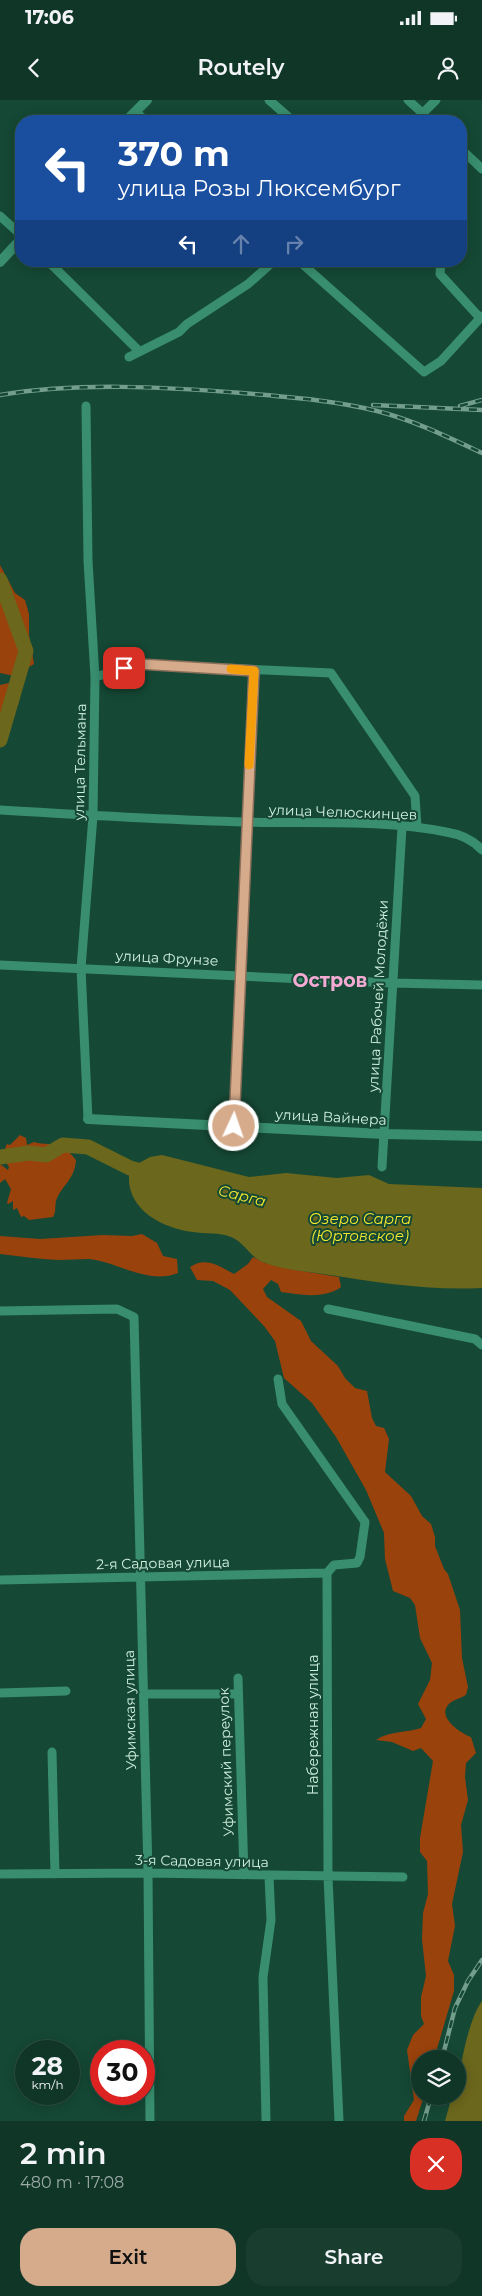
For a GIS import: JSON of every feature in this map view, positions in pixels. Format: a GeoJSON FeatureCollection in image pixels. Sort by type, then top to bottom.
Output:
{"type":"FeatureCollection","features":[{"type":"Feature","properties":{"kind":"street"},"geometry":{"type":"LineString","coordinates":[[133,115],[148,100]]}},
{"type":"Feature","properties":{"kind":"street"},"geometry":{"type":"LineString","coordinates":[[270,100],[286,115]]}},
{"type":"Feature","properties":{"kind":"street"},"geometry":{"type":"LineString","coordinates":[[408,100],[425,115]]}},
{"type":"Feature","properties":{"kind":"street"},"geometry":{"type":"LineString","coordinates":[[423,113],[436,100]]}},
{"type":"Feature","properties":{"kind":"street"},"geometry":{"type":"LineString","coordinates":[[136,112],[139,115]]}},
{"type":"Feature","properties":{"kind":"street"},"geometry":{"type":"LineString","coordinates":[[467,155],[482,169]]}},
{"type":"Feature","properties":{"kind":"street"},"geometry":{"type":"LineString","coordinates":[[0,216],[15,230]]}},
{"type":"Feature","properties":{"kind":"street"},"geometry":{"type":"LineString","coordinates":[[0,262],[15,246]]}},
{"type":"Feature","properties":{"kind":"street"},"geometry":{"type":"LineString","coordinates":[[54,267],[139,351]]}},
{"type":"Feature","properties":{"kind":"street"},"geometry":{"type":"LineString","coordinates":[[128,357],[179,332],[187,324],[248,284],[267,267]]}},
{"type":"Feature","properties":{"kind":"street"},"geometry":{"type":"LineString","coordinates":[[307,267],[424,372],[440,361],[481,317],[440,274],[441,267]]}},
{"type":"Feature","properties":{"kind":"street","name":"улица Тельмана"},"geometry":{"type":"LineString","coordinates":[[86,406],[88,562],[93,618],[95,677],[93,816],[82,968],[88,1119]]}},
{"type":"Feature","properties":{"kind":"street"},"geometry":{"type":"LineString","coordinates":[[95,677],[139,664],[254,671],[331,673],[415,796],[417,827]]}},
{"type":"Feature","properties":{"kind":"street"},"geometry":{"type":"LineString","coordinates":[[234,1126],[254,671]]}},
{"type":"Feature","properties":{"kind":"street","name":"улица Челюскинцев"},"geometry":{"type":"LineString","coordinates":[[0,810],[93,816],[417,827],[447,832],[474,841],[482,850]]}},
{"type":"Feature","properties":{"kind":"street","name":"улица Рабочей Молодёжи"},"geometry":{"type":"LineString","coordinates":[[382,1167],[402,827]]}},
{"type":"Feature","properties":{"kind":"street","name":"улица Фрунзе"},"geometry":{"type":"LineString","coordinates":[[0,965],[392,983],[482,985]]}},
{"type":"Feature","properties":{"kind":"street","name":"улица Вайнера"},"geometry":{"type":"LineString","coordinates":[[88,1119],[384,1134],[482,1136]]}},
{"type":"Feature","properties":{"kind":"street"},"geometry":{"type":"LineString","coordinates":[[328,1309],[475,1339],[482,1345]]}},
{"type":"Feature","properties":{"kind":"street","name":"Уфимская улица"},"geometry":{"type":"LineString","coordinates":[[0,1311],[117,1310],[134,1317],[148,1873],[150,2121]]}},
{"type":"Feature","properties":{"kind":"street"},"geometry":{"type":"LineString","coordinates":[[278,1379],[282,1404],[365,1522],[360,1557],[356,1563],[334,1565],[327,1573]]}},
{"type":"Feature","properties":{"kind":"street","name":"2-я Садовая улица"},"geometry":{"type":"LineString","coordinates":[[0,1580],[327,1573]]}},
{"type":"Feature","properties":{"kind":"street","name":"Набережная улица"},"geometry":{"type":"LineString","coordinates":[[327,1573],[328,1877],[339,2121]]}},
{"type":"Feature","properties":{"kind":"street","name":"Уфимский переулок"},"geometry":{"type":"LineString","coordinates":[[238,1678],[244,1875]]}},
{"type":"Feature","properties":{"kind":"street"},"geometry":{"type":"LineString","coordinates":[[0,1693],[66,1690]]}},
{"type":"Feature","properties":{"kind":"street"},"geometry":{"type":"LineString","coordinates":[[144,1694],[237,1694]]}},
{"type":"Feature","properties":{"kind":"street"},"geometry":{"type":"LineString","coordinates":[[52,1752],[55,1874]]}},
{"type":"Feature","properties":{"kind":"street","name":"3-я Садовая улица"},"geometry":{"type":"LineString","coordinates":[[0,1874],[148,1873],[403,1877]]}},
{"type":"Feature","properties":{"kind":"street"},"geometry":{"type":"LineString","coordinates":[[266,2121],[263,1977],[271,1920],[269,1876]]}},
{"type":"Feature","properties":{"kind":"shaded area"},"geometry":{"type":"Polygon","coordinates":[[[0,565],[15,593],[25,600],[29,614],[29,635],[34,664],[14,676],[0,673],[0,565]]]}},
{"type":"Feature","properties":{"kind":"shaded area"},"geometry":{"type":"Polygon","coordinates":[[[18,681],[21,692],[18,705],[9,716],[4,737],[0,738],[0,685],[18,681]]]}},
{"type":"Feature","properties":{"kind":"shaded area"},"geometry":{"type":"Polygon","coordinates":[[[20,1135],[26,1138],[27,1145],[34,1142],[63,1145],[76,1160],[71,1177],[59,1193],[53,1217],[29,1220],[24,1216],[21,1217],[17,1208],[13,1210],[13,1201],[7,1203],[11,1189],[5,1179],[0,1183],[0,1164],[8,1170],[9,1167],[5,1156],[7,1144],[10,1145],[20,1135]]]}},
{"type":"Feature","properties":{"kind":"shaded area"},"geometry":{"type":"Polygon","coordinates":[[[142,1234],[157,1243],[163,1256],[177,1259],[178,1273],[167,1276],[144,1275],[89,1259],[58,1260],[0,1254],[0,1236],[40,1239],[103,1235],[132,1236],[142,1234]]]}},
{"type":"Feature","properties":{"kind":"shaded area"},"geometry":{"type":"Polygon","coordinates":[[[253,1257],[265,1263],[290,1269],[339,1277],[341,1287],[320,1295],[281,1292],[278,1284],[271,1280],[263,1289],[267,1297],[301,1321],[311,1341],[338,1366],[345,1378],[355,1388],[367,1391],[372,1418],[376,1426],[384,1428],[389,1439],[385,1472],[411,1496],[422,1516],[431,1524],[435,1537],[435,1546],[444,1569],[448,1574],[460,1610],[462,1658],[468,1687],[466,1695],[454,1700],[445,1710],[448,1720],[452,1725],[471,1737],[476,1753],[466,1763],[465,1777],[468,1800],[461,1825],[463,1852],[452,1904],[455,1926],[448,1961],[454,1975],[454,1991],[437,2050],[411,2050],[411,2079],[407,2050],[413,2035],[424,2024],[421,2016],[421,1997],[426,1976],[422,1939],[423,1913],[428,1894],[427,1861],[420,1852],[420,1838],[433,1761],[421,1748],[413,1751],[392,1742],[376,1740],[386,1735],[421,1728],[426,1719],[418,1704],[430,1680],[432,1663],[420,1638],[415,1605],[410,1598],[393,1591],[385,1559],[384,1533],[366,1490],[336,1437],[312,1403],[284,1378],[275,1341],[264,1326],[230,1290],[213,1281],[197,1280],[190,1267],[207,1262],[218,1265],[234,1274],[248,1264],[253,1257]]]}},
{"type":"Feature","properties":{"kind":"shaded area"},"geometry":{"type":"Polygon","coordinates":[[[411,2105],[421,2105],[416,2121],[404,2121],[404,2116],[411,2105]]]}},
{"type":"Feature","properties":{"kind":"water","name":"Озеро Сарга (Юртовское)"},"geometry":{"type":"Polygon","coordinates":[[[162,1155],[249,1177],[286,1173],[337,1178],[369,1175],[389,1184],[482,1188],[482,1288],[462,1289],[402,1285],[285,1269],[258,1260],[240,1242],[231,1237],[222,1234],[180,1230],[168,1226],[146,1213],[138,1204],[132,1194],[129,1182],[130,1168],[150,1157],[162,1155]]]}},
{"type":"Feature","properties":{"kind":"water"},"geometry":{"type":"Polygon","coordinates":[[[482,2001],[482,2121],[445,2121],[449,2105],[466,2105],[466,2050],[464,2050],[468,2033],[482,2001]]]}},
{"type":"Feature","properties":{"kind":"waterway","name":"Сарга"},"geometry":{"type":"LineString","coordinates":[[0,580],[26,651],[0,740]]}},
{"type":"Feature","properties":{"kind":"waterway","name":"Сарга"},"geometry":{"type":"LineString","coordinates":[[0,1157],[29,1153],[46,1155],[63,1145],[88,1147],[130,1168],[149,1173]]}},
{"type":"Feature","properties":{"kind":"railway"},"geometry":{"type":"LineString","coordinates":[[0,395],[60,388],[121,387],[212,391],[310,399],[360,407],[404,419],[482,453]]}},
{"type":"Feature","properties":{"kind":"railway"},"geometry":{"type":"LineString","coordinates":[[460,406],[482,400]]}},
{"type":"Feature","properties":{"kind":"railway"},"geometry":{"type":"LineString","coordinates":[[373,405],[482,410]]}},
{"type":"Feature","properties":{"kind":"railway"},"geometry":{"type":"LineString","coordinates":[[444,2050],[455,2008],[468,1981],[482,1960]]}},
{"type":"Feature","properties":{"kind":"railway"},"geometry":{"type":"LineString","coordinates":[[424,2121],[428,2105]]}},
{"type":"Feature","properties":{"kind":"slow traffic"},"geometry":{"type":"LineString","coordinates":[[231,669],[254,671],[249,765]]}},
{"type":"Feature","properties":{"kind":"district","name":"Остров"},"geometry":{"type":"Point","coordinates":[330,980]}},
{"type":"Feature","properties":{"kind":"route"},"geometry":{"type":"LineString","coordinates":[[124,668],[139,664],[254,671],[234,1126]]}}]}
